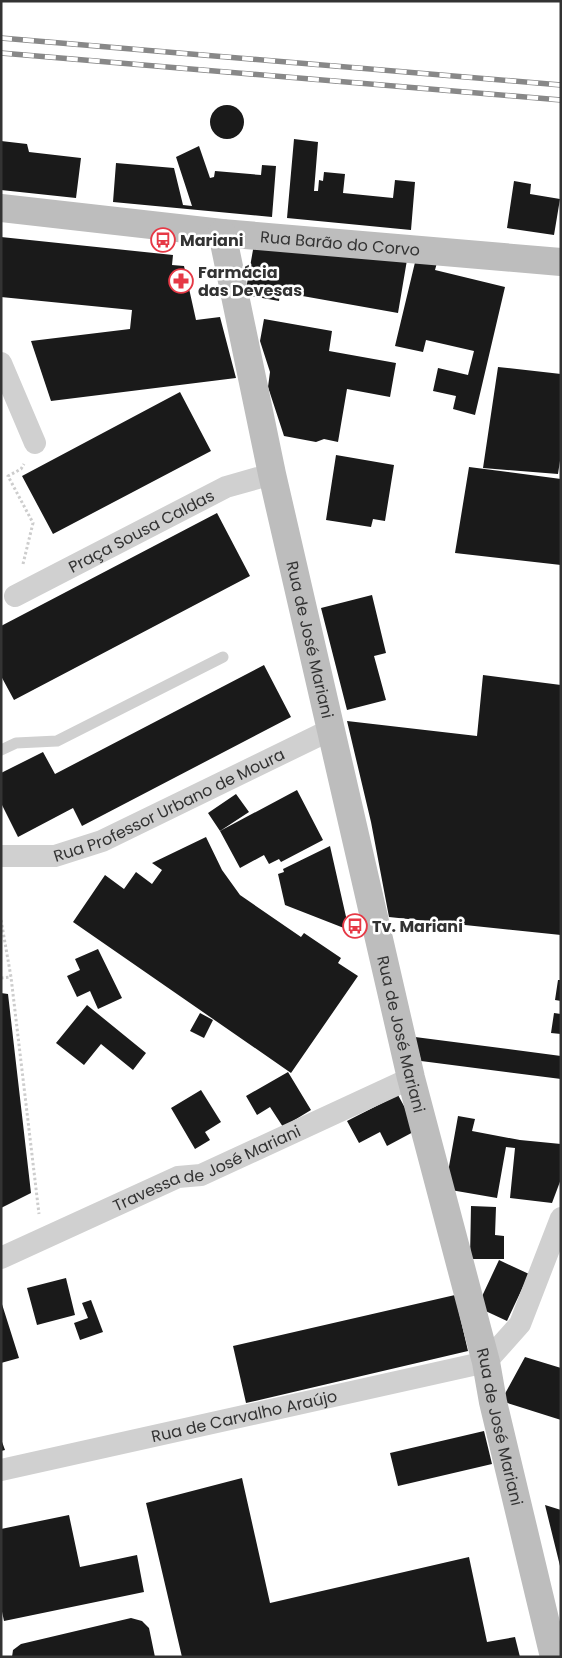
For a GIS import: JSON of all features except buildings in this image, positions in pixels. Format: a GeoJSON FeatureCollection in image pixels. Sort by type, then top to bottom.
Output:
{"type":"FeatureCollection","features":[{"type":"Feature","properties":{"kind":"street","name":"Rua Barão do Corvo"},"geometry":{"type":"LineString","coordinates":[[1,208],[222,233],[561,262]]}},
{"type":"Feature","properties":{"kind":"street","name":"Rua de José Mariani"},"geometry":{"type":"LineString","coordinates":[[222,233],[272,474],[411,1078],[486,1362],[493,1402],[554,1657]]}},
{"type":"Feature","properties":{"kind":"street"},"geometry":{"type":"LineString","coordinates":[[1,363],[35,444]]}},
{"type":"Feature","properties":{"kind":"street","name":"Praça Sousa Caldas"},"geometry":{"type":"LineString","coordinates":[[15,596],[226,487],[272,474]]}},
{"type":"Feature","properties":{"kind":"street","name":"Rua Professor Urbano de Moura"},"geometry":{"type":"LineString","coordinates":[[1,856],[55,856],[102,841],[330,730]]}},
{"type":"Feature","properties":{"kind":"street","name":"Travessa de José Mariani"},"geometry":{"type":"LineString","coordinates":[[1,1258],[178,1177],[202,1175],[411,1078]]}},
{"type":"Feature","properties":{"kind":"street"},"geometry":{"type":"LineString","coordinates":[[486,1362],[520,1324],[561,1218]]}},
{"type":"Feature","properties":{"kind":"street","name":"Rua de Carvalho Araújo"},"geometry":{"type":"LineString","coordinates":[[1,1470],[486,1362]]}},
{"type":"Feature","properties":{"kind":"lane"},"geometry":{"type":"LineString","coordinates":[[1,750],[16,743],[57,741],[223,657]]}},
{"type":"Feature","properties":{"kind":"path"},"geometry":{"type":"LineString","coordinates":[[15,596],[33,523],[8,476],[21,469]]}},
{"type":"Feature","properties":{"kind":"path"},"geometry":{"type":"LineString","coordinates":[[1,920],[11,977],[37,1194]]}},
{"type":"Feature","properties":{"kind":"path"},"geometry":{"type":"LineString","coordinates":[[1,978],[11,977]]}},
{"type":"Feature","properties":{"kind":"railway"},"geometry":{"type":"LineString","coordinates":[[1,38],[561,85]]}},
{"type":"Feature","properties":{"kind":"railway"},"geometry":{"type":"LineString","coordinates":[[1,53],[561,100]]}},
{"type":"Feature","properties":{"kind":"place","name":"Mariani"},"geometry":{"type":"Point","coordinates":[163,240]}},
{"type":"Feature","properties":{"kind":"place","name":"Farmácia das Devesas"},"geometry":{"type":"Point","coordinates":[181,281]}},
{"type":"Feature","properties":{"kind":"place","name":"Tv. Mariani"},"geometry":{"type":"Point","coordinates":[355,926]}}]}
